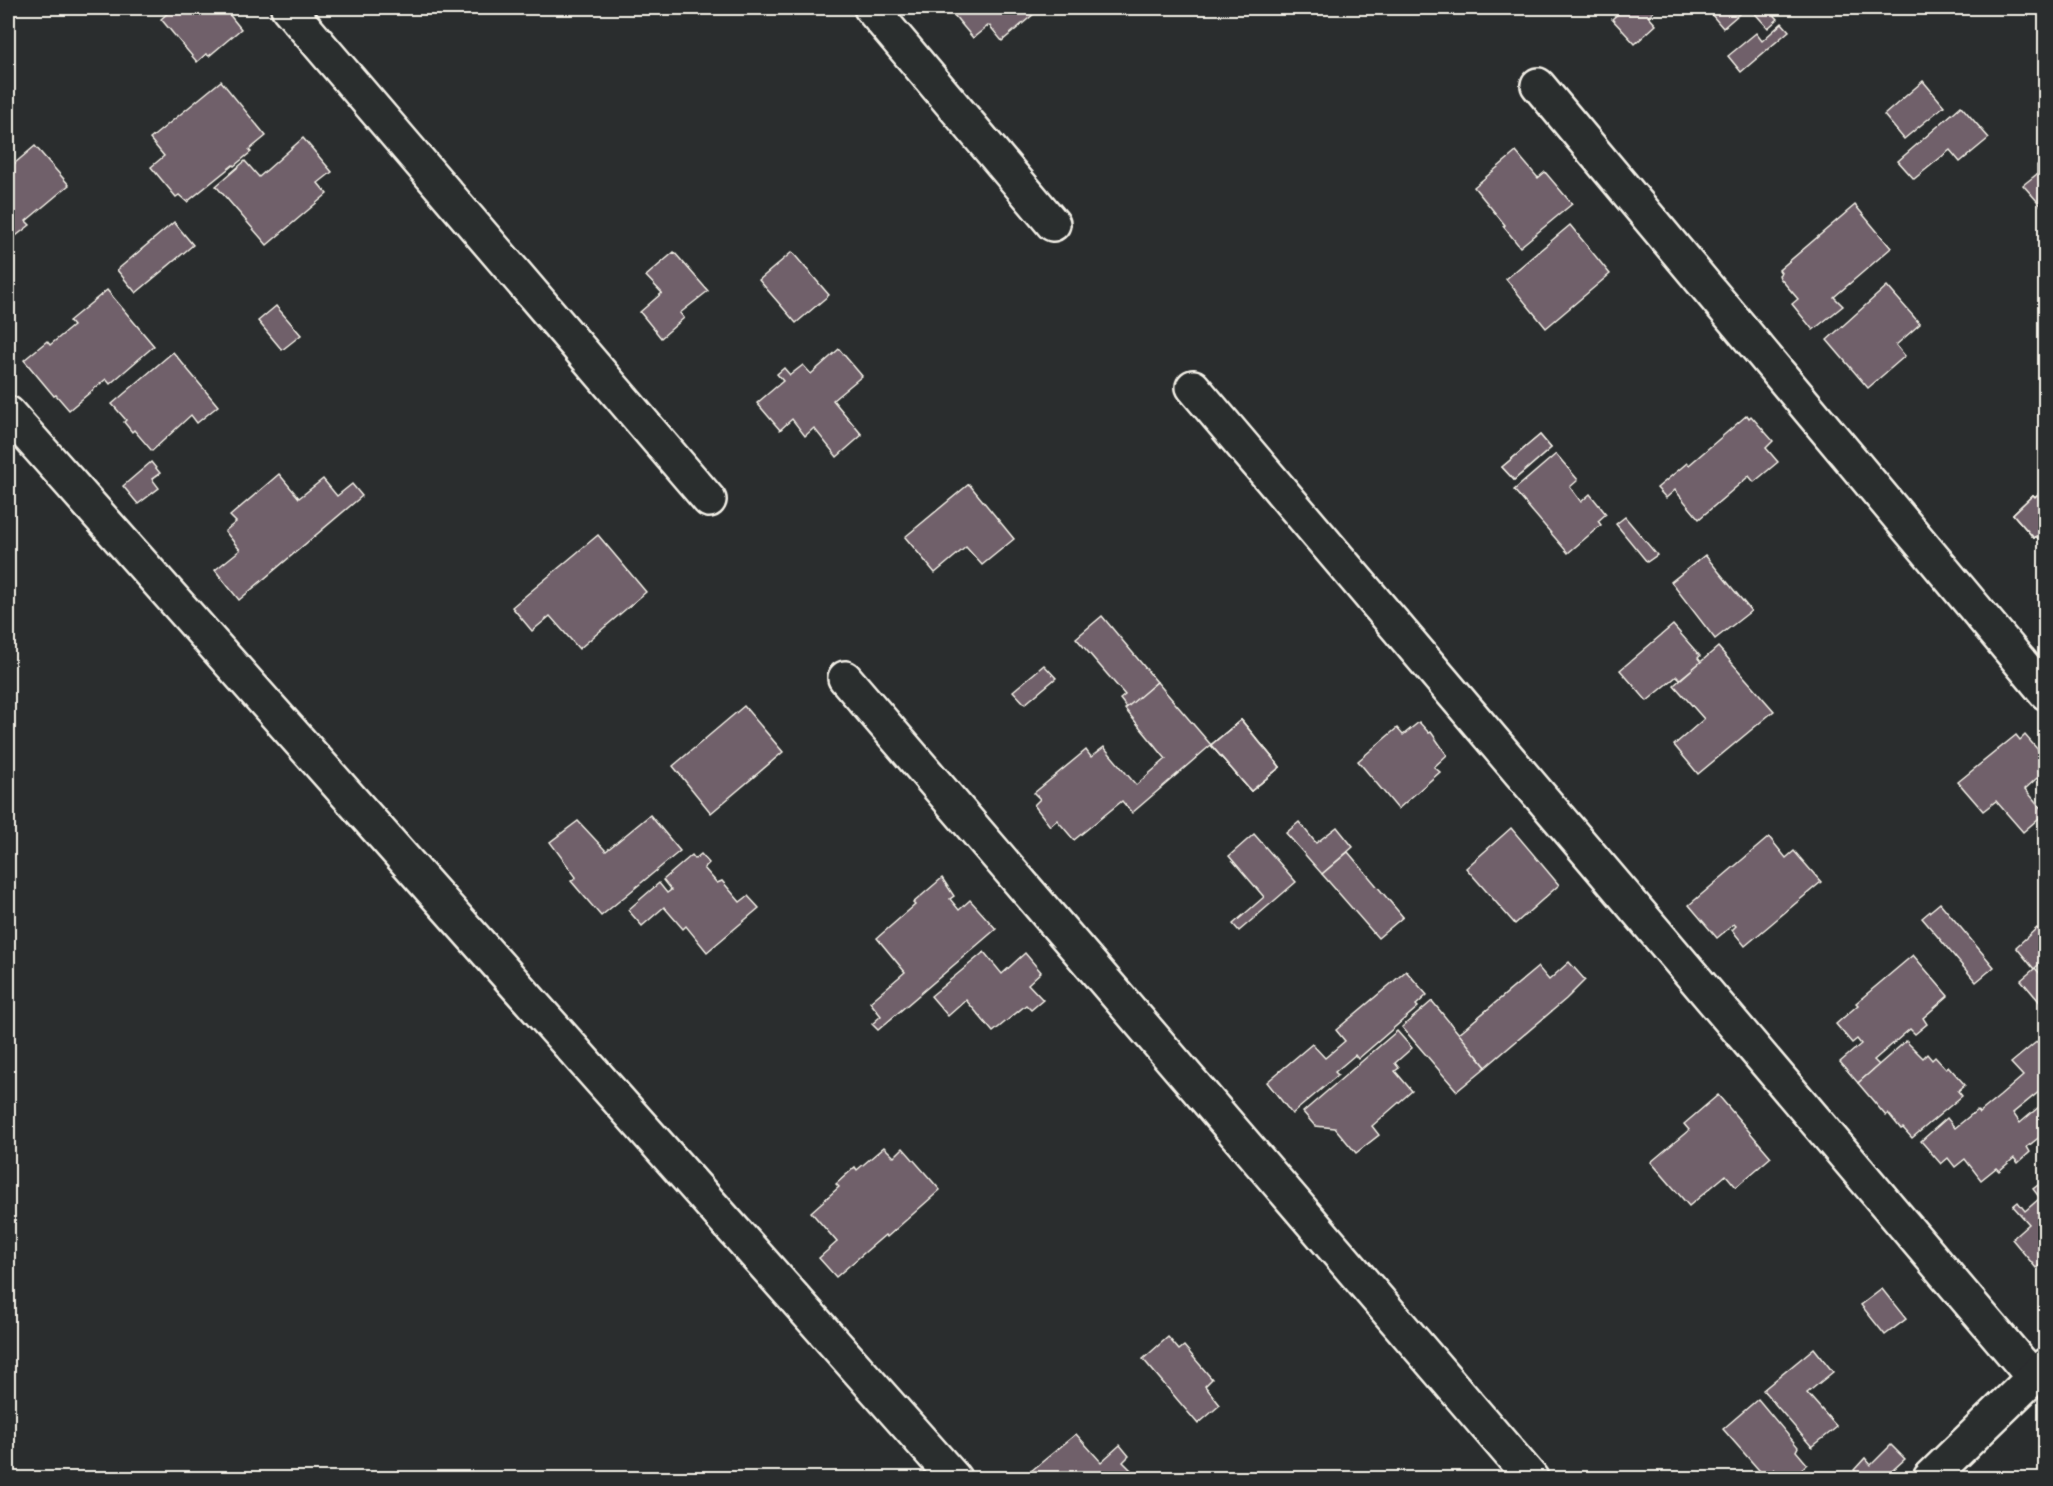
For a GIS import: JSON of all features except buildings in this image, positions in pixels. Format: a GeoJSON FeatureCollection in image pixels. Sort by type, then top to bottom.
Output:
{"type":"FeatureCollection","features":[{"type":"Feature","properties":{"kind":"street"},"geometry":{"type":"LineString","coordinates":[[288,8],[709,500]]}},
{"type":"Feature","properties":{"kind":"street"},"geometry":{"type":"LineString","coordinates":[[871,8],[1053,224]]}},
{"type":"Feature","properties":{"kind":"street"},"geometry":{"type":"LineString","coordinates":[[1538,85],[2046,693]]}},
{"type":"Feature","properties":{"kind":"street"},"geometry":{"type":"LineString","coordinates":[[1193,387],[2039,1371],[1930,1479]]}},
{"type":"Feature","properties":{"kind":"street"},"geometry":{"type":"LineString","coordinates":[[8,413],[954,1479]]}},
{"type":"Feature","properties":{"kind":"street"},"geometry":{"type":"LineString","coordinates":[[845,678],[1531,1479]]}}]}
